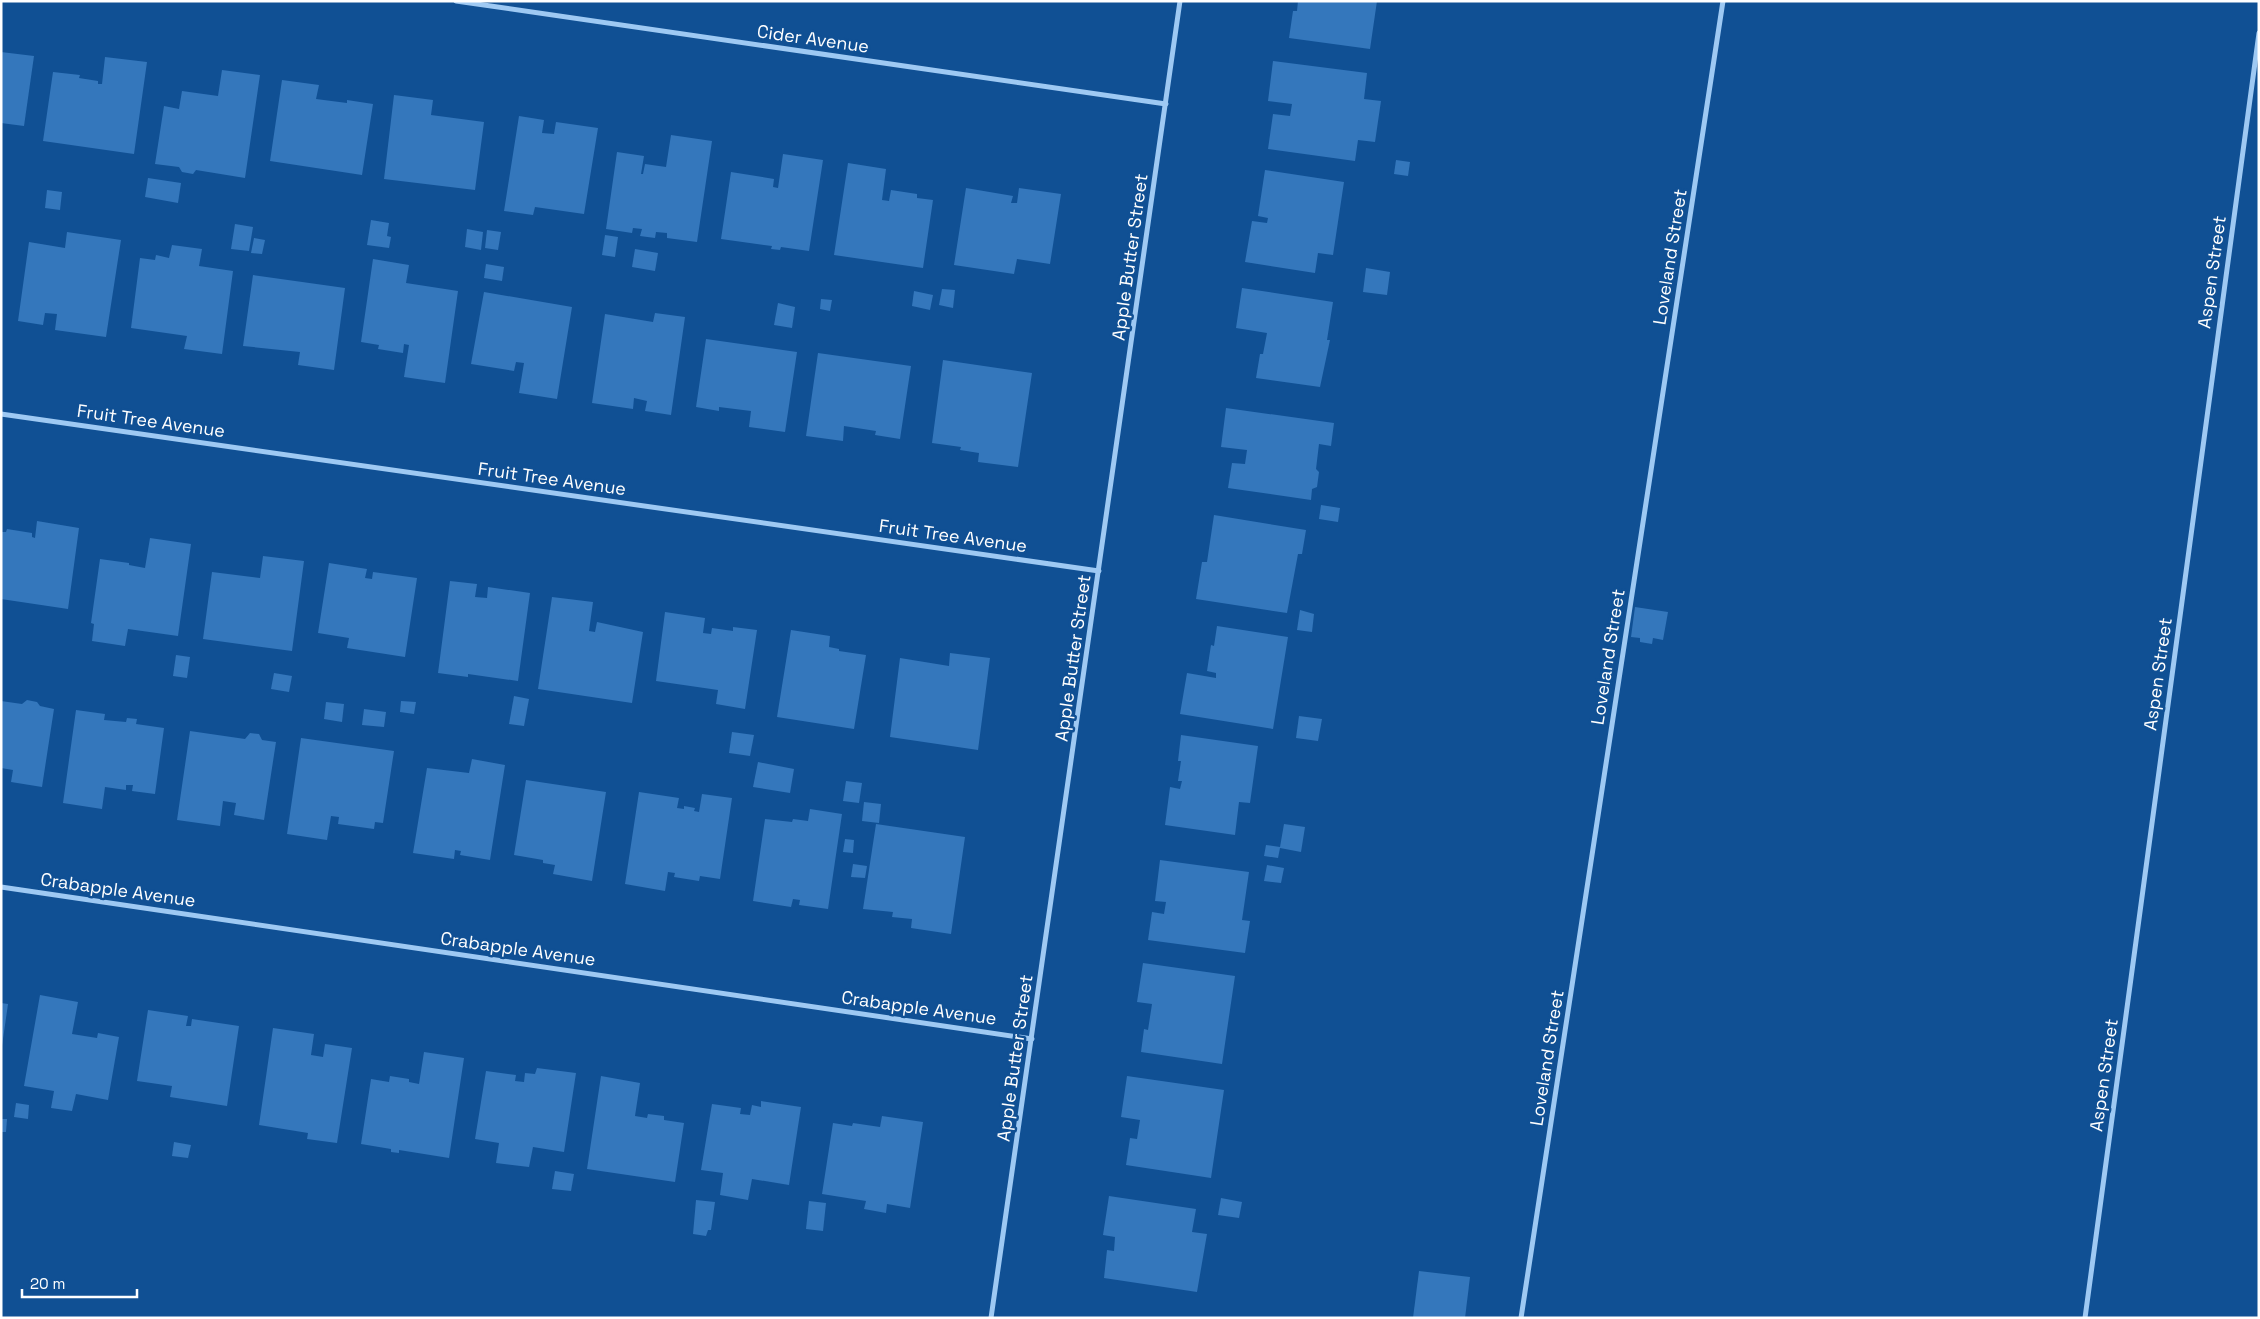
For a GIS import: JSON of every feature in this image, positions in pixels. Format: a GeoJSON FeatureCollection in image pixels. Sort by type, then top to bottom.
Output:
{"type":"FeatureCollection","features":[{"type":"Feature","properties":{"kind":"street","name":"Cider Avenue"},"geometry":{"type":"LineString","coordinates":[[456,1],[1166,104]]}},
{"type":"Feature","properties":{"kind":"street","name":"Apple Butter Street"},"geometry":{"type":"LineString","coordinates":[[992,1318],[1180,1]]}},
{"type":"Feature","properties":{"kind":"street","name":"Loveland Street"},"geometry":{"type":"LineString","coordinates":[[1521,1318],[1723,1]]}},
{"type":"Feature","properties":{"kind":"street","name":"Aspen Street"},"geometry":{"type":"LineString","coordinates":[[2084,1318],[2259,33]]}},
{"type":"Feature","properties":{"kind":"street","name":"Fruit Tree Avenue"},"geometry":{"type":"LineString","coordinates":[[1,414],[1099,571]]}},
{"type":"Feature","properties":{"kind":"street","name":"Crabapple Avenue"},"geometry":{"type":"LineString","coordinates":[[1,887],[1032,1039]]}},
{"type":"Feature","properties":{"kind":"building"},"geometry":{"type":"Polygon","coordinates":[[[1298,1],[1377,1],[1370,49],[1289,38],[1293,11],[1297,11],[1298,1]]]}},
{"type":"Feature","properties":{"kind":"building"},"geometry":{"type":"Polygon","coordinates":[[[1,52],[34,56],[24,126],[1,123],[1,52]]]}},
{"type":"Feature","properties":{"kind":"building"},"geometry":{"type":"Polygon","coordinates":[[[105,57],[147,62],[134,154],[43,141],[53,72],[80,75],[79,78],[98,81],[98,84],[102,84],[105,57]]]}},
{"type":"Feature","properties":{"kind":"building"},"geometry":{"type":"Polygon","coordinates":[[[1273,61],[1367,73],[1364,99],[1381,101],[1375,142],[1358,140],[1355,161],[1268,149],[1273,114],[1290,116],[1292,104],[1268,101],[1273,61]]]}},
{"type":"Feature","properties":{"kind":"building"},"geometry":{"type":"Polygon","coordinates":[[[222,70],[260,75],[245,178],[196,170],[193,174],[182,172],[179,167],[155,164],[164,106],[179,109],[182,91],[218,96],[222,70]]]}},
{"type":"Feature","properties":{"kind":"building"},"geometry":{"type":"Polygon","coordinates":[[[282,80],[319,85],[316,99],[347,103],[347,100],[373,104],[362,175],[270,161],[282,80]]]}},
{"type":"Feature","properties":{"kind":"building"},"geometry":{"type":"Polygon","coordinates":[[[394,95],[433,100],[431,115],[484,122],[475,190],[384,179],[394,95]]]}},
{"type":"Feature","properties":{"kind":"building"},"geometry":{"type":"Polygon","coordinates":[[[519,116],[544,120],[542,133],[554,134],[556,122],[598,128],[584,214],[535,207],[533,215],[504,211],[519,116]]]}},
{"type":"Feature","properties":{"kind":"building"},"geometry":{"type":"Polygon","coordinates":[[[671,135],[712,141],[697,242],[667,238],[667,233],[656,232],[655,238],[640,236],[642,229],[633,228],[632,233],[606,229],[617,152],[644,156],[641,174],[643,174],[645,164],[666,167],[671,135]]]}},
{"type":"Feature","properties":{"kind":"building"},"geometry":{"type":"Polygon","coordinates":[[[783,154],[823,160],[809,251],[781,247],[780,250],[771,249],[772,246],[721,239],[731,172],[774,179],[773,187],[778,188],[783,154]]]}},
{"type":"Feature","properties":{"kind":"building"},"geometry":{"type":"Polygon","coordinates":[[[1396,160],[1410,162],[1408,176],[1394,174],[1396,160]]]}},
{"type":"Feature","properties":{"kind":"building"},"geometry":{"type":"Polygon","coordinates":[[[848,163],[886,169],[882,200],[889,201],[891,190],[917,194],[917,198],[933,200],[923,268],[834,255],[848,163]]]}},
{"type":"Feature","properties":{"kind":"building"},"geometry":{"type":"Polygon","coordinates":[[[1265,170],[1344,182],[1333,255],[1318,253],[1315,273],[1245,262],[1252,221],[1267,223],[1268,218],[1258,216],[1265,170]]]}},
{"type":"Feature","properties":{"kind":"building"},"geometry":{"type":"Polygon","coordinates":[[[148,178],[181,183],[178,203],[145,197],[148,178]]]}},
{"type":"Feature","properties":{"kind":"building"},"geometry":{"type":"Polygon","coordinates":[[[966,188],[1013,196],[1011,203],[1017,203],[1019,188],[1061,194],[1050,264],[1017,259],[1014,274],[954,265],[966,188]]]}},
{"type":"Feature","properties":{"kind":"building"},"geometry":{"type":"Polygon","coordinates":[[[47,190],[62,192],[60,210],[45,208],[47,190]]]}},
{"type":"Feature","properties":{"kind":"building"},"geometry":{"type":"Polygon","coordinates":[[[371,220],[389,223],[387,236],[391,237],[389,248],[367,245],[371,220]]]}},
{"type":"Feature","properties":{"kind":"building"},"geometry":{"type":"Polygon","coordinates":[[[235,224],[253,227],[249,251],[231,249],[235,224]]]}},
{"type":"Feature","properties":{"kind":"building"},"geometry":{"type":"Polygon","coordinates":[[[467,229],[483,232],[481,250],[465,247],[467,229]]]}},
{"type":"Feature","properties":{"kind":"building"},"geometry":{"type":"Polygon","coordinates":[[[487,230],[501,232],[498,250],[485,248],[487,230]]]}},
{"type":"Feature","properties":{"kind":"building"},"geometry":{"type":"Polygon","coordinates":[[[67,232],[121,240],[106,337],[55,330],[57,314],[45,313],[43,325],[18,321],[29,242],[65,248],[67,232]]]}},
{"type":"Feature","properties":{"kind":"building"},"geometry":{"type":"Polygon","coordinates":[[[605,235],[618,237],[615,257],[602,255],[605,235]]]}},
{"type":"Feature","properties":{"kind":"building"},"geometry":{"type":"Polygon","coordinates":[[[254,238],[265,240],[262,254],[251,253],[254,238]]]}},
{"type":"Feature","properties":{"kind":"building"},"geometry":{"type":"Polygon","coordinates":[[[172,245],[202,249],[199,266],[233,271],[222,354],[184,349],[187,336],[131,328],[140,258],[155,260],[156,255],[169,258],[172,245]]]}},
{"type":"Feature","properties":{"kind":"building"},"geometry":{"type":"Polygon","coordinates":[[[635,249],[658,253],[655,271],[632,267],[635,249]]]}},
{"type":"Feature","properties":{"kind":"building"},"geometry":{"type":"Polygon","coordinates":[[[373,259],[409,265],[406,283],[458,291],[445,383],[404,377],[409,345],[404,344],[403,353],[378,349],[379,345],[361,342],[373,259]]]}},
{"type":"Feature","properties":{"kind":"building"},"geometry":{"type":"Polygon","coordinates":[[[486,264],[504,267],[502,281],[484,278],[486,264]]]}},
{"type":"Feature","properties":{"kind":"building"},"geometry":{"type":"Polygon","coordinates":[[[1366,268],[1390,272],[1387,295],[1363,292],[1366,268]]]}},
{"type":"Feature","properties":{"kind":"building"},"geometry":{"type":"Polygon","coordinates":[[[253,275],[345,288],[334,370],[298,365],[300,352],[243,346],[253,275]]]}},
{"type":"Feature","properties":{"kind":"building"},"geometry":{"type":"Polygon","coordinates":[[[1242,288],[1333,302],[1327,340],[1330,340],[1320,387],[1256,378],[1260,354],[1263,354],[1267,333],[1236,328],[1242,288]]]}},
{"type":"Feature","properties":{"kind":"building"},"geometry":{"type":"Polygon","coordinates":[[[942,289],[955,290],[953,308],[939,305],[942,289]]]}},
{"type":"Feature","properties":{"kind":"building"},"geometry":{"type":"Polygon","coordinates":[[[914,291],[933,295],[930,310],[912,306],[914,291]]]}},
{"type":"Feature","properties":{"kind":"building"},"geometry":{"type":"Polygon","coordinates":[[[484,292],[572,307],[557,399],[519,393],[524,363],[516,362],[514,371],[471,364],[484,292]]]}},
{"type":"Feature","properties":{"kind":"building"},"geometry":{"type":"Polygon","coordinates":[[[821,299],[832,300],[830,311],[820,309],[821,299]]]}},
{"type":"Feature","properties":{"kind":"building"},"geometry":{"type":"Polygon","coordinates":[[[778,303],[795,307],[792,328],[774,325],[778,303]]]}},
{"type":"Feature","properties":{"kind":"building"},"geometry":{"type":"Polygon","coordinates":[[[655,313],[685,317],[671,415],[645,411],[647,401],[634,398],[633,409],[592,403],[605,314],[653,322],[655,313]]]}},
{"type":"Feature","properties":{"kind":"building"},"geometry":{"type":"Polygon","coordinates":[[[706,339],[797,352],[785,432],[749,427],[751,411],[719,407],[719,411],[696,407],[706,339]]]}},
{"type":"Feature","properties":{"kind":"building"},"geometry":{"type":"Polygon","coordinates":[[[818,353],[911,366],[900,439],[875,435],[876,431],[844,426],[843,441],[806,436],[818,353]]]}},
{"type":"Feature","properties":{"kind":"building"},"geometry":{"type":"Polygon","coordinates":[[[943,360],[1032,373],[1018,467],[978,462],[979,453],[960,450],[961,447],[932,443],[943,360]]]}},
{"type":"Feature","properties":{"kind":"building"},"geometry":{"type":"Polygon","coordinates":[[[1226,408],[1334,423],[1331,446],[1319,444],[1316,469],[1319,472],[1317,487],[1312,489],[1311,500],[1228,488],[1232,463],[1245,464],[1247,450],[1221,447],[1226,408]]]}},
{"type":"Feature","properties":{"kind":"building"},"geometry":{"type":"Polygon","coordinates":[[[1321,505],[1340,508],[1338,522],[1319,519],[1321,505]]]}},
{"type":"Feature","properties":{"kind":"building"},"geometry":{"type":"Polygon","coordinates":[[[1214,515],[1306,530],[1302,554],[1298,554],[1287,613],[1196,599],[1202,562],[1207,562],[1214,515]]]}},
{"type":"Feature","properties":{"kind":"building"},"geometry":{"type":"Polygon","coordinates":[[[37,521],[79,528],[68,609],[1,599],[1,532],[6,532],[7,529],[32,533],[32,537],[35,538],[37,521]]]}},
{"type":"Feature","properties":{"kind":"building"},"geometry":{"type":"Polygon","coordinates":[[[150,538],[191,544],[178,636],[128,629],[125,646],[92,641],[94,624],[91,623],[100,559],[129,563],[129,565],[145,568],[150,538]]]}},
{"type":"Feature","properties":{"kind":"building"},"geometry":{"type":"Polygon","coordinates":[[[263,556],[304,561],[292,651],[203,639],[212,572],[260,578],[263,556]]]}},
{"type":"Feature","properties":{"kind":"building"},"geometry":{"type":"Polygon","coordinates":[[[329,563],[367,569],[365,578],[372,579],[373,572],[417,578],[405,657],[347,648],[349,638],[318,633],[329,563]]]}},
{"type":"Feature","properties":{"kind":"building"},"geometry":{"type":"Polygon","coordinates":[[[450,581],[477,584],[475,597],[487,598],[488,587],[530,593],[518,681],[468,674],[468,677],[438,673],[450,581]]]}},
{"type":"Feature","properties":{"kind":"building"},"geometry":{"type":"Polygon","coordinates":[[[552,597],[593,602],[589,631],[595,632],[597,622],[643,632],[632,703],[538,689],[552,597]]]}},
{"type":"Feature","properties":{"kind":"building"},"geometry":{"type":"Polygon","coordinates":[[[1635,607],[1668,612],[1663,640],[1653,638],[1652,644],[1640,642],[1640,638],[1631,637],[1635,607]]]}},
{"type":"Feature","properties":{"kind":"building"},"geometry":{"type":"Polygon","coordinates":[[[1300,610],[1314,614],[1312,632],[1297,630],[1300,610]]]}},
{"type":"Feature","properties":{"kind":"building"},"geometry":{"type":"Polygon","coordinates":[[[665,612],[705,618],[703,633],[711,634],[712,628],[733,631],[733,627],[757,630],[745,709],[716,704],[718,690],[656,681],[665,612]]]}},
{"type":"Feature","properties":{"kind":"building"},"geometry":{"type":"Polygon","coordinates":[[[1217,626],[1288,637],[1273,729],[1180,714],[1187,673],[1216,678],[1216,673],[1207,671],[1211,645],[1214,646],[1217,626]]]}},
{"type":"Feature","properties":{"kind":"building"},"geometry":{"type":"Polygon","coordinates":[[[791,630],[830,636],[829,647],[839,649],[839,651],[866,655],[854,729],[777,717],[791,630]]]}},
{"type":"Feature","properties":{"kind":"building"},"geometry":{"type":"Polygon","coordinates":[[[950,653],[990,658],[978,750],[890,737],[900,658],[949,666],[950,653]]]}},
{"type":"Feature","properties":{"kind":"building"},"geometry":{"type":"Polygon","coordinates":[[[176,655],[190,657],[187,678],[173,676],[176,655]]]}},
{"type":"Feature","properties":{"kind":"building"},"geometry":{"type":"Polygon","coordinates":[[[274,673],[292,676],[289,692],[271,689],[274,673]]]}},
{"type":"Feature","properties":{"kind":"building"},"geometry":{"type":"Polygon","coordinates":[[[514,696],[529,699],[524,726],[509,724],[514,696]]]}},
{"type":"Feature","properties":{"kind":"building"},"geometry":{"type":"Polygon","coordinates":[[[27,700],[37,702],[40,706],[54,709],[42,787],[11,782],[13,770],[1,768],[1,701],[22,704],[27,700]]]}},
{"type":"Feature","properties":{"kind":"building"},"geometry":{"type":"Polygon","coordinates":[[[401,701],[416,702],[414,714],[400,712],[401,701]]]}},
{"type":"Feature","properties":{"kind":"building"},"geometry":{"type":"Polygon","coordinates":[[[326,702],[344,704],[342,722],[324,719],[326,702]]]}},
{"type":"Feature","properties":{"kind":"building"},"geometry":{"type":"Polygon","coordinates":[[[364,709],[386,712],[384,727],[362,725],[364,709]]]}},
{"type":"Feature","properties":{"kind":"building"},"geometry":{"type":"Polygon","coordinates":[[[76,710],[105,714],[104,720],[126,722],[127,718],[137,719],[136,724],[164,728],[155,794],[132,791],[133,785],[126,785],[126,790],[105,787],[102,809],[63,803],[76,710]]]}},
{"type":"Feature","properties":{"kind":"building"},"geometry":{"type":"Polygon","coordinates":[[[1299,716],[1322,719],[1318,741],[1296,738],[1299,716]]]}},
{"type":"Feature","properties":{"kind":"building"},"geometry":{"type":"Polygon","coordinates":[[[190,731],[245,739],[250,733],[259,734],[262,740],[276,742],[264,820],[234,815],[236,803],[223,801],[220,826],[177,820],[190,731]]]}},
{"type":"Feature","properties":{"kind":"building"},"geometry":{"type":"Polygon","coordinates":[[[732,732],[754,735],[750,756],[729,753],[732,732]]]}},
{"type":"Feature","properties":{"kind":"building"},"geometry":{"type":"Polygon","coordinates":[[[1181,735],[1258,746],[1250,803],[1239,802],[1235,835],[1165,825],[1170,787],[1180,789],[1182,781],[1178,781],[1181,761],[1178,761],[1181,735]]]}},
{"type":"Feature","properties":{"kind":"building"},"geometry":{"type":"Polygon","coordinates":[[[301,738],[394,751],[383,823],[375,822],[374,829],[338,824],[339,817],[331,816],[327,840],[287,834],[301,738]]]}},
{"type":"Feature","properties":{"kind":"building"},"geometry":{"type":"Polygon","coordinates":[[[472,759],[505,765],[490,860],[460,855],[461,851],[455,850],[454,859],[413,853],[427,768],[469,773],[472,759]]]}},
{"type":"Feature","properties":{"kind":"building"},"geometry":{"type":"Polygon","coordinates":[[[758,762],[794,769],[790,793],[753,787],[758,762]]]}},
{"type":"Feature","properties":{"kind":"building"},"geometry":{"type":"Polygon","coordinates":[[[526,780],[606,792],[592,881],[553,874],[555,865],[543,863],[543,860],[514,855],[526,780]]]}},
{"type":"Feature","properties":{"kind":"building"},"geometry":{"type":"Polygon","coordinates":[[[846,781],[862,783],[859,803],[843,801],[846,781]]]}},
{"type":"Feature","properties":{"kind":"building"},"geometry":{"type":"Polygon","coordinates":[[[639,792],[679,798],[677,808],[684,809],[684,806],[695,808],[694,811],[699,812],[702,794],[732,798],[720,879],[700,876],[699,881],[674,877],[675,873],[668,872],[665,891],[625,884],[639,792]]]}},
{"type":"Feature","properties":{"kind":"building"},"geometry":{"type":"Polygon","coordinates":[[[864,802],[881,804],[879,823],[862,821],[864,802]]]}},
{"type":"Feature","properties":{"kind":"building"},"geometry":{"type":"Polygon","coordinates":[[[810,809],[842,814],[828,909],[799,905],[800,900],[793,899],[791,907],[753,901],[765,819],[792,822],[793,819],[808,821],[810,809]]]}},
{"type":"Feature","properties":{"kind":"building"},"geometry":{"type":"Polygon","coordinates":[[[876,824],[965,837],[951,934],[911,928],[912,919],[892,917],[893,912],[863,909],[876,824]]]}},
{"type":"Feature","properties":{"kind":"building"},"geometry":{"type":"Polygon","coordinates":[[[1284,824],[1305,827],[1301,852],[1280,848],[1278,858],[1264,856],[1266,845],[1280,847],[1284,824]]]}},
{"type":"Feature","properties":{"kind":"building"},"geometry":{"type":"Polygon","coordinates":[[[845,839],[854,840],[853,853],[843,852],[845,839]]]}},
{"type":"Feature","properties":{"kind":"building"},"geometry":{"type":"Polygon","coordinates":[[[1160,860],[1249,872],[1242,920],[1250,921],[1245,953],[1148,940],[1152,912],[1164,914],[1166,902],[1155,901],[1160,860]]]}},
{"type":"Feature","properties":{"kind":"building"},"geometry":{"type":"Polygon","coordinates":[[[853,864],[867,866],[865,878],[851,877],[853,864]]]}},
{"type":"Feature","properties":{"kind":"building"},"geometry":{"type":"Polygon","coordinates":[[[1267,865],[1284,868],[1281,883],[1264,881],[1267,865]]]}},
{"type":"Feature","properties":{"kind":"building"},"geometry":{"type":"Polygon","coordinates":[[[1143,963],[1235,976],[1222,1064],[1141,1052],[1144,1029],[1148,1030],[1152,1004],[1137,1002],[1143,963]]]}},
{"type":"Feature","properties":{"kind":"building"},"geometry":{"type":"Polygon","coordinates":[[[40,995],[78,1002],[72,1034],[97,1038],[98,1033],[119,1037],[108,1100],[76,1094],[72,1111],[51,1108],[54,1091],[24,1086],[40,995]]]}},
{"type":"Feature","properties":{"kind":"building"},"geometry":{"type":"Polygon","coordinates":[[[1,1003],[8,1004],[2,1046],[1,1046],[1,1003]]]}},
{"type":"Feature","properties":{"kind":"building"},"geometry":{"type":"Polygon","coordinates":[[[148,1010],[188,1016],[186,1026],[191,1026],[192,1019],[239,1026],[227,1106],[170,1097],[172,1086],[137,1081],[148,1010]]]}},
{"type":"Feature","properties":{"kind":"building"},"geometry":{"type":"Polygon","coordinates":[[[273,1028],[314,1034],[311,1055],[323,1057],[325,1044],[352,1048],[337,1143],[307,1139],[308,1133],[259,1125],[273,1028]]]}},
{"type":"Feature","properties":{"kind":"building"},"geometry":{"type":"Polygon","coordinates":[[[424,1052],[464,1058],[449,1158],[399,1150],[399,1153],[391,1152],[391,1149],[361,1144],[371,1079],[389,1082],[390,1076],[409,1079],[409,1082],[419,1084],[424,1052]]]}},
{"type":"Feature","properties":{"kind":"building"},"geometry":{"type":"Polygon","coordinates":[[[537,1068],[576,1073],[564,1152],[533,1147],[529,1167],[496,1163],[499,1143],[475,1139],[486,1071],[516,1075],[515,1081],[524,1082],[525,1073],[535,1074],[537,1068]]]}},
{"type":"Feature","properties":{"kind":"building"},"geometry":{"type":"Polygon","coordinates":[[[601,1076],[640,1083],[635,1116],[647,1118],[648,1114],[664,1116],[664,1120],[684,1123],[675,1182],[587,1169],[601,1076]]]}},
{"type":"Feature","properties":{"kind":"building"},"geometry":{"type":"Polygon","coordinates":[[[1127,1076],[1224,1090],[1211,1178],[1126,1165],[1130,1138],[1137,1139],[1140,1120],[1121,1117],[1127,1076]]]}},
{"type":"Feature","properties":{"kind":"building"},"geometry":{"type":"Polygon","coordinates":[[[761,1101],[801,1107],[789,1185],[752,1179],[748,1200],[720,1195],[723,1173],[701,1170],[712,1104],[741,1108],[740,1114],[750,1115],[752,1105],[761,1107],[761,1101]]]}},
{"type":"Feature","properties":{"kind":"building"},"geometry":{"type":"Polygon","coordinates":[[[16,1103],[29,1105],[28,1119],[14,1117],[16,1103]]]}},
{"type":"Feature","properties":{"kind":"building"},"geometry":{"type":"Polygon","coordinates":[[[882,1116],[923,1122],[910,1208],[887,1204],[886,1213],[864,1209],[866,1201],[822,1194],[833,1123],[852,1126],[853,1123],[880,1127],[882,1116]]]}},
{"type":"Feature","properties":{"kind":"building"},"geometry":{"type":"Polygon","coordinates":[[[1,1119],[7,1119],[6,1132],[1,1132],[1,1119]]]}},
{"type":"Feature","properties":{"kind":"building"},"geometry":{"type":"Polygon","coordinates":[[[174,1142],[191,1145],[188,1158],[172,1156],[174,1142]]]}},
{"type":"Feature","properties":{"kind":"building"},"geometry":{"type":"Polygon","coordinates":[[[555,1171],[574,1174],[571,1191],[552,1189],[555,1171]]]}},
{"type":"Feature","properties":{"kind":"building"},"geometry":{"type":"Polygon","coordinates":[[[1109,1196],[1196,1209],[1192,1232],[1207,1234],[1197,1292],[1104,1278],[1107,1250],[1114,1251],[1115,1237],[1103,1235],[1109,1196]]]}},
{"type":"Feature","properties":{"kind":"building"},"geometry":{"type":"Polygon","coordinates":[[[1221,1198],[1242,1202],[1239,1218],[1218,1215],[1221,1198]]]}},
{"type":"Feature","properties":{"kind":"building"},"geometry":{"type":"Polygon","coordinates":[[[696,1200],[715,1202],[711,1230],[708,1230],[706,1236],[693,1234],[696,1200]]]}},
{"type":"Feature","properties":{"kind":"building"},"geometry":{"type":"Polygon","coordinates":[[[809,1201],[826,1203],[823,1231],[806,1229],[809,1201]]]}},
{"type":"Feature","properties":{"kind":"building"},"geometry":{"type":"Polygon","coordinates":[[[1419,1271],[1470,1277],[1465,1318],[1413,1318],[1419,1271]]]}}]}
